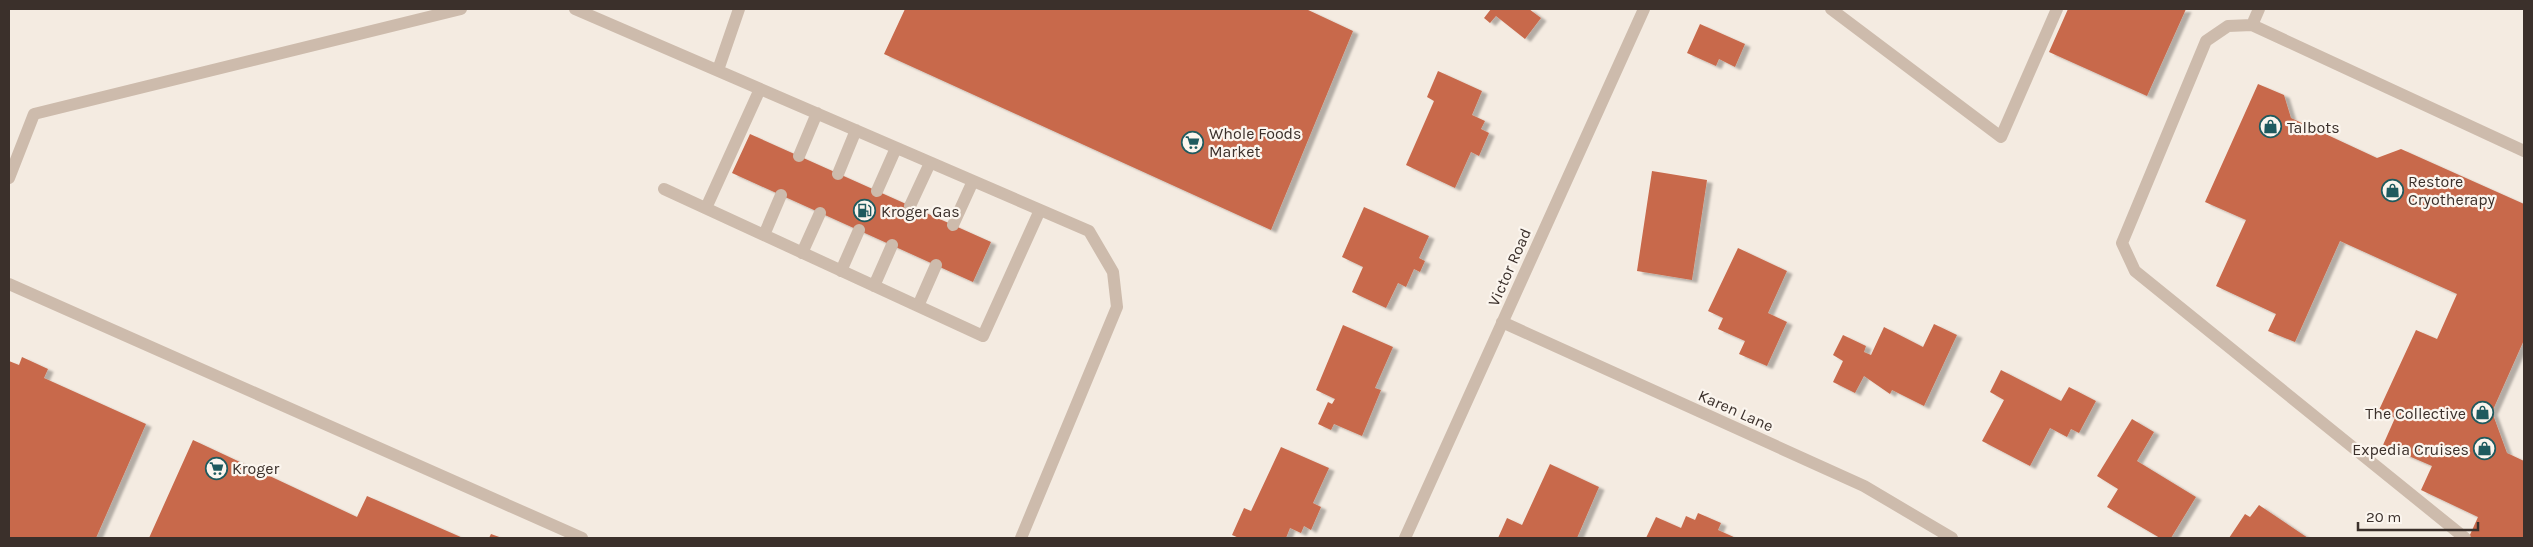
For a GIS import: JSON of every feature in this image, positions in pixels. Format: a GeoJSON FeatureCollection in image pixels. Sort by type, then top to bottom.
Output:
{"type":"FeatureCollection","features":[{"type":"Feature","properties":{"kind":"street"},"geometry":{"type":"LineString","coordinates":[[9,178],[34,114],[461,9]]}},
{"type":"Feature","properties":{"kind":"street"},"geometry":{"type":"LineString","coordinates":[[575,9],[1089,231],[1112,272],[1117,307],[1021,538]]}},
{"type":"Feature","properties":{"kind":"street"},"geometry":{"type":"LineString","coordinates":[[718,70],[739,9]]}},
{"type":"Feature","properties":{"kind":"street","name":"Victor Road"},"geometry":{"type":"LineString","coordinates":[[1405,538],[1644,9]]}},
{"type":"Feature","properties":{"kind":"street"},"geometry":{"type":"LineString","coordinates":[[1831,9],[2001,137],[2057,9]]}},
{"type":"Feature","properties":{"kind":"street"},"geometry":{"type":"LineString","coordinates":[[2252,25],[2259,9]]}},
{"type":"Feature","properties":{"kind":"street"},"geometry":{"type":"LineString","coordinates":[[2465,538],[2135,271],[2122,243],[2206,41],[2228,26],[2252,25],[2524,151]]}},
{"type":"Feature","properties":{"kind":"street"},"geometry":{"type":"LineString","coordinates":[[706,208],[760,89]]}},
{"type":"Feature","properties":{"kind":"street"},"geometry":{"type":"LineString","coordinates":[[799,156],[817,113]]}},
{"type":"Feature","properties":{"kind":"street"},"geometry":{"type":"LineString","coordinates":[[838,174],[856,130]]}},
{"type":"Feature","properties":{"kind":"street"},"geometry":{"type":"LineString","coordinates":[[877,191],[896,148]]}},
{"type":"Feature","properties":{"kind":"street"},"geometry":{"type":"LineString","coordinates":[[910,206],[930,163]]}},
{"type":"Feature","properties":{"kind":"street"},"geometry":{"type":"LineString","coordinates":[[953,225],[973,181]]}},
{"type":"Feature","properties":{"kind":"street"},"geometry":{"type":"LineString","coordinates":[[664,189],[983,336],[1040,210]]}},
{"type":"Feature","properties":{"kind":"street"},"geometry":{"type":"LineString","coordinates":[[764,235],[781,195]]}},
{"type":"Feature","properties":{"kind":"street"},"geometry":{"type":"LineString","coordinates":[[802,253],[820,213]]}},
{"type":"Feature","properties":{"kind":"street"},"geometry":{"type":"LineString","coordinates":[[841,271],[859,230]]}},
{"type":"Feature","properties":{"kind":"street"},"geometry":{"type":"LineString","coordinates":[[874,286],[892,245]]}},
{"type":"Feature","properties":{"kind":"street"},"geometry":{"type":"LineString","coordinates":[[918,306],[936,264]]}},
{"type":"Feature","properties":{"kind":"street"},"geometry":{"type":"LineString","coordinates":[[9,284],[582,538]]}},
{"type":"Feature","properties":{"kind":"street","name":"Karen Lane"},"geometry":{"type":"LineString","coordinates":[[1502,322],[1864,486],[1952,538]]}},
{"type":"Feature","properties":{"kind":"building","name":"Whole Foods Market"},"geometry":{"type":"Polygon","coordinates":[[[905,9],[1306,9],[1353,31],[1271,230],[884,54],[905,9]]]}},
{"type":"Feature","properties":{"kind":"building"},"geometry":{"type":"Polygon","coordinates":[[[1491,9],[1529,9],[1541,18],[1525,39],[1496,16],[1490,23],[1484,18],[1491,9]]]}},
{"type":"Feature","properties":{"kind":"building"},"geometry":{"type":"Polygon","coordinates":[[[2068,9],[2186,9],[2147,96],[2049,52],[2068,9]]]}},
{"type":"Feature","properties":{"kind":"building"},"geometry":{"type":"Polygon","coordinates":[[[1700,24],[1745,44],[1735,67],[1719,59],[1716,66],[1687,53],[1700,24]]]}},
{"type":"Feature","properties":{"kind":"building"},"geometry":{"type":"Polygon","coordinates":[[[1438,71],[1482,91],[1472,115],[1485,121],[1481,129],[1489,133],[1479,156],[1471,152],[1455,188],[1406,165],[1434,101],[1427,97],[1438,71]]]}},
{"type":"Feature","properties":{"kind":"building"},"geometry":{"type":"Polygon","coordinates":[[[2258,84],[2284,95],[2291,118],[2377,158],[2401,149],[2524,204],[2524,340],[2492,412],[2507,453],[2524,461],[2524,538],[2469,537],[2478,517],[2421,490],[2432,466],[2383,445],[2395,418],[2379,410],[2416,330],[2437,339],[2457,294],[2340,241],[2295,342],[2268,331],[2276,314],[2216,286],[2246,220],[2205,202],[2258,84]]]}},
{"type":"Feature","properties":{"kind":"building"},"geometry":{"type":"Polygon","coordinates":[[[750,134],[991,242],[973,282],[732,173],[750,134]]]}},
{"type":"Feature","properties":{"kind":"building"},"geometry":{"type":"Polygon","coordinates":[[[1652,171],[1707,180],[1692,280],[1637,271],[1652,171]]]}},
{"type":"Feature","properties":{"kind":"building"},"geometry":{"type":"Polygon","coordinates":[[[1364,207],[1429,236],[1419,258],[1425,261],[1420,272],[1414,269],[1406,287],[1398,283],[1386,308],[1352,292],[1363,267],[1342,257],[1364,207]]]}},
{"type":"Feature","properties":{"kind":"building"},"geometry":{"type":"Polygon","coordinates":[[[1738,248],[1787,271],[1768,313],[1787,322],[1767,366],[1739,354],[1745,341],[1718,329],[1723,318],[1708,311],[1738,248]]]}},
{"type":"Feature","properties":{"kind":"building"},"geometry":{"type":"Polygon","coordinates":[[[1934,324],[1957,335],[1924,406],[1892,390],[1890,394],[1864,376],[1855,393],[1833,382],[1843,361],[1833,355],[1843,335],[1866,346],[1864,352],[1871,355],[1884,327],[1923,347],[1934,324]]]}},
{"type":"Feature","properties":{"kind":"building"},"geometry":{"type":"Polygon","coordinates":[[[1343,325],[1393,347],[1375,388],[1381,390],[1362,436],[1334,424],[1331,430],[1318,424],[1328,402],[1332,404],[1335,399],[1316,390],[1343,325]]]}},
{"type":"Feature","properties":{"kind":"building"},"geometry":{"type":"Polygon","coordinates":[[[22,357],[48,369],[44,378],[146,424],[96,538],[9,538],[9,361],[19,365],[22,357]]]}},
{"type":"Feature","properties":{"kind":"building"},"geometry":{"type":"Polygon","coordinates":[[[2001,370],[2061,401],[2069,387],[2096,401],[2079,433],[2071,429],[2067,437],[2050,428],[2030,466],[1982,441],[2004,400],[1990,392],[2001,370]]]}},
{"type":"Feature","properties":{"kind":"building"},"geometry":{"type":"Polygon","coordinates":[[[2132,419],[2154,432],[2137,461],[2196,497],[2171,538],[2160,538],[2107,507],[2118,489],[2097,476],[2132,419]]]}},
{"type":"Feature","properties":{"kind":"building","name":"Kroger"},"geometry":{"type":"Polygon","coordinates":[[[193,440],[357,517],[367,496],[463,538],[149,538],[193,440]]]}},
{"type":"Feature","properties":{"kind":"building"},"geometry":{"type":"Polygon","coordinates":[[[1281,447],[1329,468],[1313,503],[1321,507],[1311,530],[1304,526],[1301,533],[1290,528],[1286,538],[1239,538],[1232,535],[1244,508],[1251,511],[1281,447]]]}},
{"type":"Feature","properties":{"kind":"building"},"geometry":{"type":"Polygon","coordinates":[[[1550,464],[1599,487],[1577,538],[1498,538],[1507,518],[1522,525],[1550,464]]]}},
{"type":"Feature","properties":{"kind":"building"},"geometry":{"type":"Polygon","coordinates":[[[2259,505],[2308,538],[2229,538],[2245,514],[2250,517],[2259,505]]]}},
{"type":"Feature","properties":{"kind":"building"},"geometry":{"type":"Polygon","coordinates":[[[1698,513],[1721,523],[1718,530],[1736,538],[1646,538],[1656,517],[1681,528],[1686,516],[1695,520],[1698,513]]]}},
{"type":"Feature","properties":{"kind":"building"},"geometry":{"type":"Polygon","coordinates":[[[491,534],[502,538],[489,538],[491,534]]]}},
{"type":"Feature","properties":{"kind":"place","name":"Talbots"},"geometry":{"type":"Point","coordinates":[2271,127]}},
{"type":"Feature","properties":{"kind":"place","name":"Whole Foods Market"},"geometry":{"type":"Point","coordinates":[1193,142]}},
{"type":"Feature","properties":{"kind":"place","name":"Restore Cryotherapy"},"geometry":{"type":"Point","coordinates":[2392,190]}},
{"type":"Feature","properties":{"kind":"place","name":"Kroger Gas"},"geometry":{"type":"Point","coordinates":[865,211]}},
{"type":"Feature","properties":{"kind":"place","name":"The Collective"},"geometry":{"type":"Point","coordinates":[2482,413]}},
{"type":"Feature","properties":{"kind":"place","name":"Expedia Cruises"},"geometry":{"type":"Point","coordinates":[2485,449]}},
{"type":"Feature","properties":{"kind":"place","name":"Kroger"},"geometry":{"type":"Point","coordinates":[216,468]}}]}
